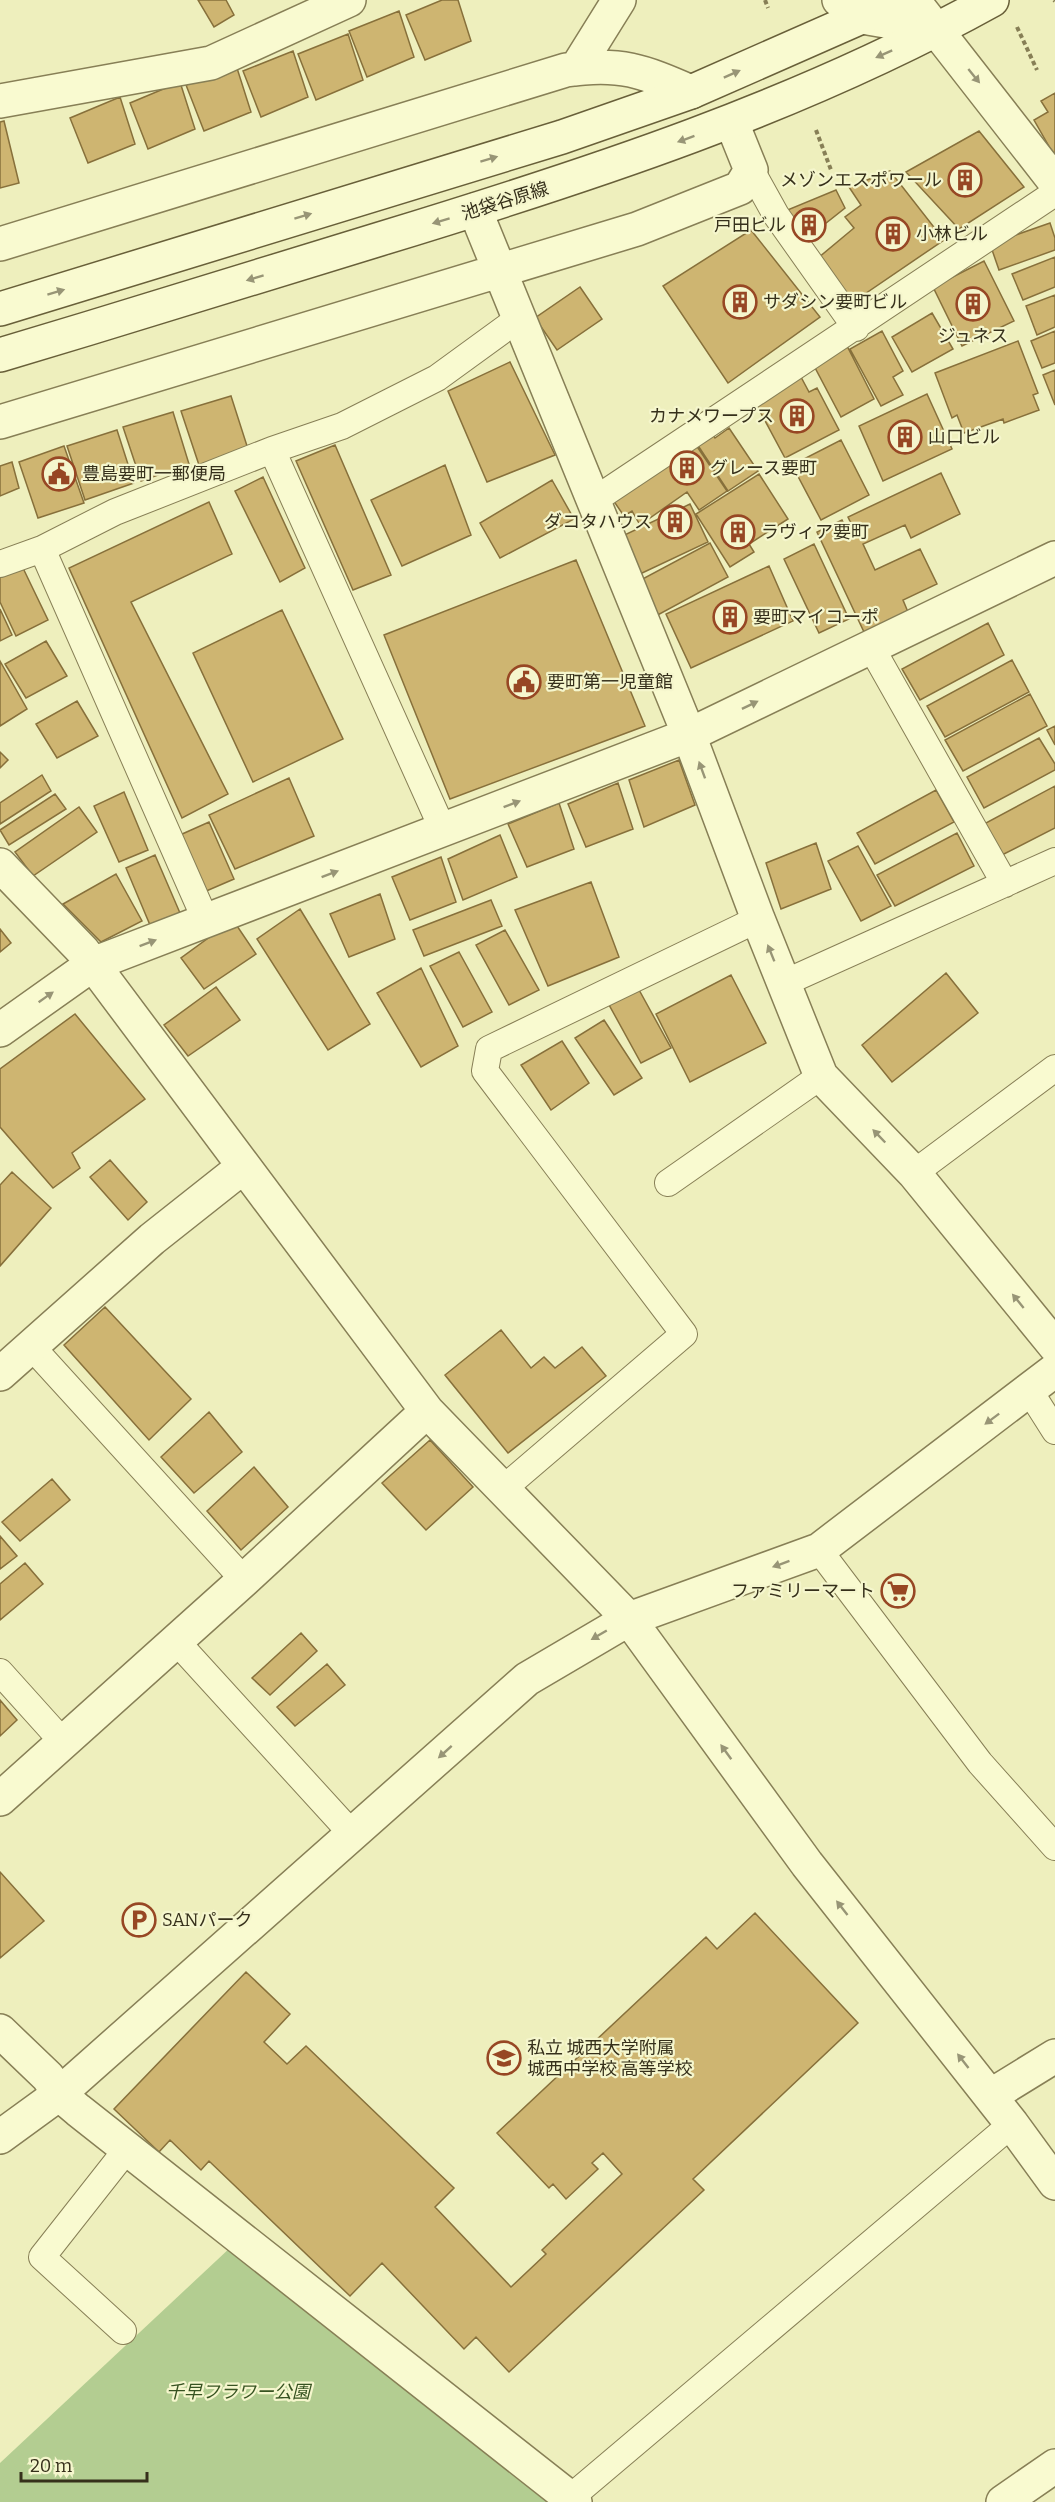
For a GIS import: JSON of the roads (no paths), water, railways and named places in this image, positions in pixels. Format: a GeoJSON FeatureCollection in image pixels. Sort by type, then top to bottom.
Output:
{"type":"FeatureCollection","features":[{"type":"Feature","properties":{"kind":"street"},"geometry":{"type":"LineString","coordinates":[[0,101],[211,63],[313,7],[349,0]]}},
{"type":"Feature","properties":{"kind":"street"},"geometry":{"type":"LineString","coordinates":[[576,69],[619,0]]}},
{"type":"Feature","properties":{"kind":"street"},"geometry":{"type":"LineString","coordinates":[[0,309],[562,137],[691,92],[850,9],[900,0]]}},
{"type":"Feature","properties":{"kind":"street"},"geometry":{"type":"LineString","coordinates":[[914,0],[1055,182]]}},
{"type":"Feature","properties":{"kind":"street","name":"池袋谷原線"},"geometry":{"type":"LineString","coordinates":[[0,355],[602,170],[732,123],[938,30],[992,0]]}},
{"type":"Feature","properties":{"kind":"street"},"geometry":{"type":"LineString","coordinates":[[850,9],[938,30]]}},
{"type":"Feature","properties":{"kind":"street"},"geometry":{"type":"LineString","coordinates":[[0,244],[576,69],[624,67],[650,74],[691,92]]}},
{"type":"Feature","properties":{"kind":"street"},"geometry":{"type":"LineString","coordinates":[[0,422],[637,229],[740,188],[751,171],[732,123]]}},
{"type":"Feature","properties":{"kind":"street"},"geometry":{"type":"LineString","coordinates":[[475,210],[689,735],[758,919],[821,1076],[914,1173],[1055,1346]]}},
{"type":"Feature","properties":{"kind":"street"},"geometry":{"type":"LineString","coordinates":[[0,1030],[93,964],[689,735],[1055,558]]}},
{"type":"Feature","properties":{"kind":"street"},"geometry":{"type":"LineString","coordinates":[[0,865],[93,964],[427,1411],[629,1619],[807,1864],[1012,2124],[1055,2183]]}},
{"type":"Feature","properties":{"kind":"street"},"geometry":{"type":"LineString","coordinates":[[11,1359],[152,1239],[243,1167]]}},
{"type":"Feature","properties":{"kind":"street"},"geometry":{"type":"LineString","coordinates":[[0,2137],[59,2094],[527,1679],[629,1619],[819,1550],[1055,1370]]}},
{"type":"Feature","properties":{"kind":"street"},"geometry":{"type":"LineString","coordinates":[[0,1799],[244,1581],[427,1411]]}},
{"type":"Feature","properties":{"kind":"street"},"geometry":{"type":"LineString","coordinates":[[0,2031],[48,2077],[59,2094],[572,2500]]}},
{"type":"Feature","properties":{"kind":"street"},"geometry":{"type":"LineString","coordinates":[[990,2096],[1055,2056]]}},
{"type":"Feature","properties":{"kind":"street"},"geometry":{"type":"LineString","coordinates":[[1003,2502],[1055,2466]]}},
{"type":"Feature","properties":{"kind":"lane"},"geometry":{"type":"LineString","coordinates":[[751,171],[776,215],[856,328]]}},
{"type":"Feature","properties":{"kind":"lane"},"geometry":{"type":"LineString","coordinates":[[592,501],[856,328],[1055,193]]}},
{"type":"Feature","properties":{"kind":"lane"},"geometry":{"type":"LineString","coordinates":[[0,564],[42,549],[115,512],[272,450],[342,426],[437,378],[518,320]]}},
{"type":"Feature","properties":{"kind":"lane"},"geometry":{"type":"LineString","coordinates":[[272,450],[443,830]]}},
{"type":"Feature","properties":{"kind":"lane"},"geometry":{"type":"LineString","coordinates":[[42,549],[206,921]]}},
{"type":"Feature","properties":{"kind":"lane"},"geometry":{"type":"LineString","coordinates":[[871,647],[1005,884]]}},
{"type":"Feature","properties":{"kind":"lane"},"geometry":{"type":"LineString","coordinates":[[784,983],[1055,861]]}},
{"type":"Feature","properties":{"kind":"lane"},"geometry":{"type":"LineString","coordinates":[[504,1488],[684,1334],[484,1071],[489,1049],[758,919]]}},
{"type":"Feature","properties":{"kind":"lane"},"geometry":{"type":"LineString","coordinates":[[914,1173],[1055,1068]]}},
{"type":"Feature","properties":{"kind":"lane"},"geometry":{"type":"LineString","coordinates":[[668,1183],[821,1076]]}},
{"type":"Feature","properties":{"kind":"lane"},"geometry":{"type":"LineString","coordinates":[[11,1359],[244,1581]]}},
{"type":"Feature","properties":{"kind":"lane"},"geometry":{"type":"LineString","coordinates":[[1029,1390],[1055,1431]]}},
{"type":"Feature","properties":{"kind":"lane"},"geometry":{"type":"LineString","coordinates":[[819,1550],[980,1762],[1055,1847]]}},
{"type":"Feature","properties":{"kind":"lane"},"geometry":{"type":"LineString","coordinates":[[176,1641],[353,1835]]}},
{"type":"Feature","properties":{"kind":"lane"},"geometry":{"type":"LineString","coordinates":[[0,1672],[63,1742]]}},
{"type":"Feature","properties":{"kind":"lane"},"geometry":{"type":"LineString","coordinates":[[572,2500],[1012,2124]]}},
{"type":"Feature","properties":{"kind":"lane"},"geometry":{"type":"LineString","coordinates":[[123,2331],[42,2257],[127,2149]]}},
{"type":"Feature","properties":{"kind":"place","name":"メゾンエスポワール"},"geometry":{"type":"Point","coordinates":[965,180]}},
{"type":"Feature","properties":{"kind":"place","name":"戸田ビル"},"geometry":{"type":"Point","coordinates":[809,225]}},
{"type":"Feature","properties":{"kind":"place","name":"小林ビル"},"geometry":{"type":"Point","coordinates":[893,234]}},
{"type":"Feature","properties":{"kind":"place","name":"サダシン要町ビル"},"geometry":{"type":"Point","coordinates":[740,302]}},
{"type":"Feature","properties":{"kind":"place","name":"ジュネス"},"geometry":{"type":"Point","coordinates":[973,304]}},
{"type":"Feature","properties":{"kind":"place","name":"カナメワープス"},"geometry":{"type":"Point","coordinates":[797,416]}},
{"type":"Feature","properties":{"kind":"place","name":"山口ビル"},"geometry":{"type":"Point","coordinates":[905,437]}},
{"type":"Feature","properties":{"kind":"place","name":"グレース要町"},"geometry":{"type":"Point","coordinates":[687,468]}},
{"type":"Feature","properties":{"kind":"place","name":"豊島要町一郵便局"},"geometry":{"type":"Point","coordinates":[59,474]}},
{"type":"Feature","properties":{"kind":"place","name":"ダコタハウス"},"geometry":{"type":"Point","coordinates":[675,522]}},
{"type":"Feature","properties":{"kind":"place","name":"ラヴィア要町"},"geometry":{"type":"Point","coordinates":[738,532]}},
{"type":"Feature","properties":{"kind":"place","name":"要町マイコーポ"},"geometry":{"type":"Point","coordinates":[730,617]}},
{"type":"Feature","properties":{"kind":"place","name":"要町第一児童館"},"geometry":{"type":"Point","coordinates":[524,682]}},
{"type":"Feature","properties":{"kind":"place","name":"ファミリーマート"},"geometry":{"type":"Point","coordinates":[898,1591]}},
{"type":"Feature","properties":{"kind":"place","name":"SANパーク"},"geometry":{"type":"Point","coordinates":[139,1920]}},
{"type":"Feature","properties":{"kind":"place","name":"私立 城西大学附属 城西中学校 高等学校"},"geometry":{"type":"Point","coordinates":[504,2058]}},
{"type":"Feature","properties":{"kind":"park label","name":"千早フラワー公園"},"geometry":{"type":"Point","coordinates":[238,2392]}}]}
